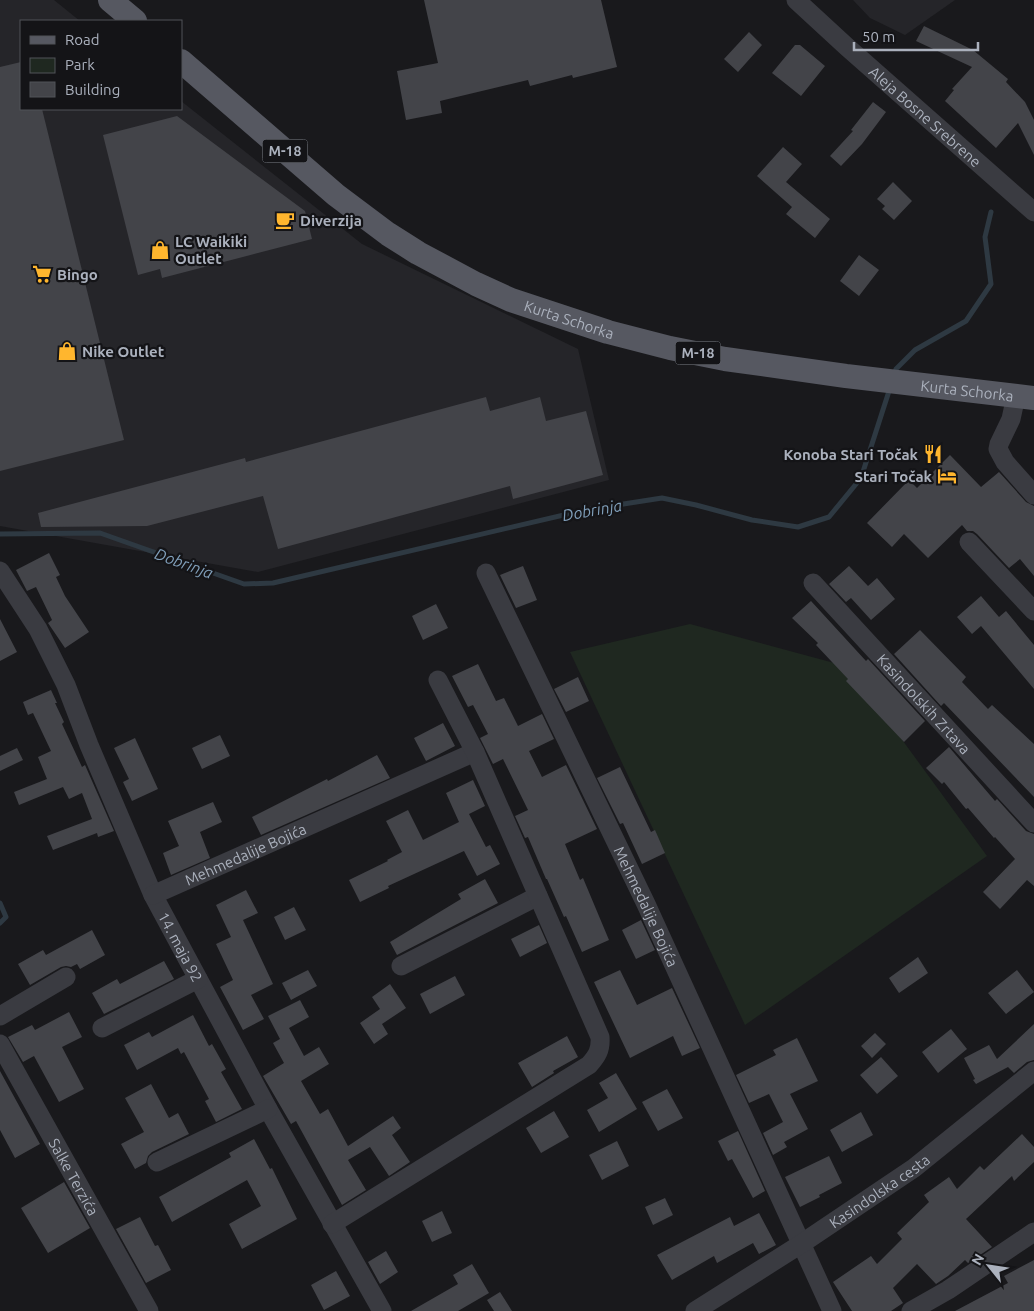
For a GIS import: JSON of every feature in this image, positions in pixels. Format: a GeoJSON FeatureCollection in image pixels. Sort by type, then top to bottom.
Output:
{"type":"FeatureCollection","features":[{"type":"Feature","properties":{"kind":"main road"},"geometry":{"type":"LineString","coordinates":[[110,0],[134,20]]}},
{"type":"Feature","properties":{"kind":"main road","name":"Kurta Schorka"},"geometry":{"type":"LineString","coordinates":[[182,62],[336,195],[380,229],[418,253],[476,284],[512,300],[608,332],[670,348],[846,376],[1025,397]]}},
{"type":"Feature","properties":{"kind":"street","name":"Aleja Bosne Srebrene"},"geometry":{"type":"LineString","coordinates":[[796,0],[1034,212]]}},
{"type":"Feature","properties":{"kind":"street"},"geometry":{"type":"LineString","coordinates":[[1025,397],[998,444],[998,449],[1005,462],[1034,496]]}},
{"type":"Feature","properties":{"kind":"street"},"geometry":{"type":"LineString","coordinates":[[969,542],[1034,611]]}},
{"type":"Feature","properties":{"kind":"street","name":"14. maja 92"},"geometry":{"type":"LineString","coordinates":[[0,571],[38,629],[66,685],[153,896],[268,1109],[382,1311]]}},
{"type":"Feature","properties":{"kind":"street","name":"Mehmedalije Bojića"},"geometry":{"type":"LineString","coordinates":[[486,573],[646,904],[832,1311]]}},
{"type":"Feature","properties":{"kind":"street","name":"Kasindolskih Zrtava"},"geometry":{"type":"LineString","coordinates":[[813,583],[1034,823]]}},
{"type":"Feature","properties":{"kind":"street"},"geometry":{"type":"LineString","coordinates":[[332,1224],[589,1065],[598,1056],[600,1046],[600,1037],[475,752],[438,680]]}},
{"type":"Feature","properties":{"kind":"street","name":"Mehmedalije Bojića"},"geometry":{"type":"LineString","coordinates":[[153,896],[475,752]]}},
{"type":"Feature","properties":{"kind":"street"},"geometry":{"type":"LineString","coordinates":[[402,966],[538,896]]}},
{"type":"Feature","properties":{"kind":"street"},"geometry":{"type":"LineString","coordinates":[[0,1016],[66,977]]}},
{"type":"Feature","properties":{"kind":"street"},"geometry":{"type":"LineString","coordinates":[[102,1028],[198,979]]}},
{"type":"Feature","properties":{"kind":"street","name":"Salke Terzića"},"geometry":{"type":"LineString","coordinates":[[0,1044],[149,1311]]}},
{"type":"Feature","properties":{"kind":"street","name":"Kasindolska cesta"},"geometry":{"type":"LineString","coordinates":[[695,1311],[719,1304],[801,1244],[914,1168],[1034,1071]]}},
{"type":"Feature","properties":{"kind":"street"},"geometry":{"type":"LineString","coordinates":[[157,1162],[268,1109]]}},
{"type":"Feature","properties":{"kind":"street"},"geometry":{"type":"LineString","coordinates":[[911,1311],[948,1290],[1034,1232]]}},
{"type":"Feature","properties":{"kind":"shaded area"},"geometry":{"type":"Polygon","coordinates":[[[0,0],[54,0],[79,20],[20,20],[20,110],[182,110],[182,102],[362,244],[578,349],[609,480],[258,572],[0,526],[0,0]]]}},
{"type":"Feature","properties":{"kind":"shaded area"},"geometry":{"type":"Polygon","coordinates":[[[853,0],[955,0],[905,35],[870,18],[853,0]]]}},
{"type":"Feature","properties":{"kind":"green space"},"geometry":{"type":"Polygon","coordinates":[[[690,624],[849,667],[987,856],[745,1025],[570,652],[690,624]]]}},
{"type":"Feature","properties":{"kind":"building"},"geometry":{"type":"Polygon","coordinates":[[[424,0],[601,0],[617,67],[573,78],[572,75],[530,86],[528,80],[440,101],[442,113],[406,120],[397,71],[438,63],[424,0]]]}},
{"type":"Feature","properties":{"kind":"building"},"geometry":{"type":"Polygon","coordinates":[[[924,26],[973,50],[1008,79],[1006,82],[1025,102],[1034,120],[1034,155],[1018,123],[996,148],[945,101],[954,90],[952,89],[972,67],[916,41],[924,26]]]}},
{"type":"Feature","properties":{"kind":"building"},"geometry":{"type":"Polygon","coordinates":[[[749,32],[762,45],[738,72],[724,59],[749,32]]]}},
{"type":"Feature","properties":{"kind":"building"},"geometry":{"type":"Polygon","coordinates":[[[795,45],[800,45],[825,66],[801,96],[772,73],[795,45]]]}},
{"type":"Feature","properties":{"kind":"building","name":"Bingo"},"geometry":{"type":"Polygon","coordinates":[[[20,62],[20,110],[42,110],[124,440],[0,471],[0,67],[20,62]]]}},
{"type":"Feature","properties":{"kind":"building"},"geometry":{"type":"Polygon","coordinates":[[[873,102],[886,112],[862,144],[841,166],[830,156],[853,131],[851,130],[873,102]]]}},
{"type":"Feature","properties":{"kind":"building"},"geometry":{"type":"Polygon","coordinates":[[[177,116],[305,211],[312,239],[162,278],[160,269],[138,275],[103,135],[177,116]]]}},
{"type":"Feature","properties":{"kind":"building"},"geometry":{"type":"Polygon","coordinates":[[[783,147],[802,164],[786,182],[830,219],[815,238],[786,214],[792,207],[757,176],[783,147]]]}},
{"type":"Feature","properties":{"kind":"building"},"geometry":{"type":"Polygon","coordinates":[[[893,182],[912,201],[894,220],[882,209],[885,206],[877,199],[893,182]]]}},
{"type":"Feature","properties":{"kind":"building"},"geometry":{"type":"Polygon","coordinates":[[[859,255],[879,270],[859,296],[840,281],[859,255]]]}},
{"type":"Feature","properties":{"kind":"building"},"geometry":{"type":"Polygon","coordinates":[[[486,397],[490,411],[540,397],[546,421],[586,411],[603,475],[513,499],[510,486],[278,549],[263,496],[147,526],[41,527],[38,513],[245,458],[246,462],[486,397]]]}},
{"type":"Feature","properties":{"kind":"building"},"geometry":{"type":"Polygon","coordinates":[[[950,455],[981,487],[999,472],[1026,502],[1034,506],[1034,576],[1020,559],[1009,568],[977,534],[973,531],[967,531],[962,525],[928,558],[904,534],[892,547],[867,523],[909,480],[917,488],[950,455]]]}},
{"type":"Feature","properties":{"kind":"building"},"geometry":{"type":"Polygon","coordinates":[[[49,553],[60,575],[56,577],[65,596],[89,632],[65,648],[48,623],[52,620],[36,587],[27,591],[16,570],[49,553]]]}},
{"type":"Feature","properties":{"kind":"building"},"geometry":{"type":"Polygon","coordinates":[[[523,566],[537,600],[516,608],[500,575],[523,566]]]}},
{"type":"Feature","properties":{"kind":"building"},"geometry":{"type":"Polygon","coordinates":[[[849,566],[868,586],[877,578],[895,599],[871,620],[851,598],[846,602],[829,584],[849,566]]]}},
{"type":"Feature","properties":{"kind":"building"},"geometry":{"type":"Polygon","coordinates":[[[981,596],[999,617],[1006,611],[1034,645],[1034,689],[981,626],[972,634],[957,617],[981,596]]]}},
{"type":"Feature","properties":{"kind":"building"},"geometry":{"type":"Polygon","coordinates":[[[811,601],[925,721],[904,742],[846,681],[848,679],[816,645],[818,643],[792,618],[811,601]]]}},
{"type":"Feature","properties":{"kind":"building"},"geometry":{"type":"Polygon","coordinates":[[[436,604],[448,628],[423,640],[412,616],[436,604]]]}},
{"type":"Feature","properties":{"kind":"building"},"geometry":{"type":"Polygon","coordinates":[[[0,619],[17,652],[0,661],[0,619]]]}},
{"type":"Feature","properties":{"kind":"building"},"geometry":{"type":"Polygon","coordinates":[[[920,630],[966,677],[962,682],[988,709],[992,705],[1034,744],[1034,797],[944,703],[941,706],[894,654],[920,630]]]}},
{"type":"Feature","properties":{"kind":"building"},"geometry":{"type":"Polygon","coordinates":[[[478,664],[496,701],[504,698],[518,726],[542,714],[554,739],[529,751],[542,777],[566,765],[597,829],[565,844],[580,880],[583,878],[609,940],[582,952],[566,916],[564,917],[546,879],[528,837],[525,838],[515,816],[528,810],[503,759],[493,764],[480,738],[488,734],[473,705],[468,707],[452,676],[478,664]]]}},
{"type":"Feature","properties":{"kind":"building"},"geometry":{"type":"Polygon","coordinates":[[[578,677],[589,701],[566,712],[554,689],[578,677]]]}},
{"type":"Feature","properties":{"kind":"building"},"geometry":{"type":"Polygon","coordinates":[[[51,690],[64,722],[62,724],[82,767],[85,765],[114,831],[98,837],[97,833],[53,850],[47,836],[92,819],[82,793],[69,799],[63,787],[19,805],[14,792],[47,779],[38,757],[51,751],[33,713],[28,715],[23,702],[51,690]]]}},
{"type":"Feature","properties":{"kind":"building"},"geometry":{"type":"Polygon","coordinates":[[[443,723],[455,746],[426,761],[414,738],[443,723]]]}},
{"type":"Feature","properties":{"kind":"building"},"geometry":{"type":"Polygon","coordinates":[[[220,735],[230,756],[202,769],[192,748],[220,735]]]}},
{"type":"Feature","properties":{"kind":"building"},"geometry":{"type":"Polygon","coordinates":[[[135,738],[158,789],[132,801],[123,782],[129,779],[114,748],[135,738]]]}},
{"type":"Feature","properties":{"kind":"building"},"geometry":{"type":"Polygon","coordinates":[[[949,747],[995,801],[997,799],[1026,831],[1034,834],[1034,886],[1027,880],[1000,909],[983,892],[1015,859],[968,808],[966,809],[944,782],[942,784],[926,768],[949,747]]]}},
{"type":"Feature","properties":{"kind":"building"},"geometry":{"type":"Polygon","coordinates":[[[17,748],[23,760],[0,771],[0,756],[17,748]]]}},
{"type":"Feature","properties":{"kind":"building"},"geometry":{"type":"Polygon","coordinates":[[[377,755],[390,778],[261,835],[252,817],[327,779],[328,781],[377,755]]]}},
{"type":"Feature","properties":{"kind":"building"},"geometry":{"type":"Polygon","coordinates":[[[620,767],[651,832],[655,830],[665,853],[642,864],[623,823],[620,824],[597,778],[620,767]]]}},
{"type":"Feature","properties":{"kind":"building"},"geometry":{"type":"Polygon","coordinates":[[[473,780],[485,806],[469,814],[486,847],[490,845],[500,864],[477,876],[464,851],[388,886],[389,888],[360,902],[349,880],[402,852],[386,821],[408,810],[423,840],[459,822],[446,793],[473,780]]]}},
{"type":"Feature","properties":{"kind":"building"},"geometry":{"type":"Polygon","coordinates":[[[213,802],[222,822],[200,832],[210,858],[171,875],[163,853],[179,846],[168,821],[213,802]]]}},
{"type":"Feature","properties":{"kind":"building"},"geometry":{"type":"Polygon","coordinates":[[[485,879],[498,903],[397,955],[390,942],[461,899],[458,894],[485,879]]]}},
{"type":"Feature","properties":{"kind":"building"},"geometry":{"type":"Polygon","coordinates":[[[246,890],[258,913],[243,920],[273,984],[251,995],[264,1019],[243,1030],[220,987],[233,980],[216,944],[231,937],[216,905],[246,890]]]}},
{"type":"Feature","properties":{"kind":"building"},"geometry":{"type":"Polygon","coordinates":[[[294,907],[306,930],[285,940],[274,917],[294,907]]]}},
{"type":"Feature","properties":{"kind":"building"},"geometry":{"type":"Polygon","coordinates":[[[641,920],[655,950],[636,959],[622,930],[641,920]]]}},
{"type":"Feature","properties":{"kind":"building"},"geometry":{"type":"Polygon","coordinates":[[[539,925],[547,943],[520,957],[511,939],[539,925]]]}},
{"type":"Feature","properties":{"kind":"building"},"geometry":{"type":"Polygon","coordinates":[[[92,930],[105,955],[80,969],[77,964],[71,967],[61,967],[30,985],[18,964],[43,950],[46,955],[92,930]]]}},
{"type":"Feature","properties":{"kind":"building"},"geometry":{"type":"Polygon","coordinates":[[[918,957],[928,973],[899,993],[889,978],[918,957]]]}},
{"type":"Feature","properties":{"kind":"building"},"geometry":{"type":"Polygon","coordinates":[[[164,961],[174,979],[104,1014],[92,993],[117,979],[120,984],[164,961]]]}},
{"type":"Feature","properties":{"kind":"building"},"geometry":{"type":"Polygon","coordinates":[[[308,970],[317,986],[291,1000],[282,983],[308,970]]]}},
{"type":"Feature","properties":{"kind":"building"},"geometry":{"type":"Polygon","coordinates":[[[620,970],[637,1005],[672,988],[700,1048],[682,1056],[673,1036],[630,1058],[594,982],[620,970]]]}},
{"type":"Feature","properties":{"kind":"building"},"geometry":{"type":"Polygon","coordinates":[[[1017,970],[1034,992],[1006,1014],[988,993],[1017,970]]]}},
{"type":"Feature","properties":{"kind":"building"},"geometry":{"type":"Polygon","coordinates":[[[455,976],[465,995],[430,1014],[420,994],[455,976]]]}},
{"type":"Feature","properties":{"kind":"building"},"geometry":{"type":"Polygon","coordinates":[[[390,984],[406,1008],[382,1024],[388,1034],[374,1044],[360,1023],[380,1009],[372,997],[390,984]]]}},
{"type":"Feature","properties":{"kind":"building"},"geometry":{"type":"Polygon","coordinates":[[[300,1000],[309,1017],[289,1028],[304,1056],[319,1047],[329,1064],[301,1081],[320,1114],[328,1109],[348,1146],[393,1116],[401,1128],[392,1135],[410,1162],[389,1176],[370,1147],[348,1160],[366,1190],[342,1205],[296,1121],[291,1124],[263,1076],[284,1063],[273,1043],[280,1039],[268,1016],[300,1000]]]}},
{"type":"Feature","properties":{"kind":"building"},"geometry":{"type":"Polygon","coordinates":[[[69,1012],[82,1037],[62,1047],[84,1089],[59,1102],[34,1056],[23,1062],[8,1037],[32,1025],[35,1030],[69,1012]]]}},
{"type":"Feature","properties":{"kind":"building"},"geometry":{"type":"Polygon","coordinates":[[[193,1015],[209,1046],[212,1044],[226,1069],[221,1072],[242,1109],[216,1122],[205,1101],[209,1099],[184,1052],[181,1054],[178,1048],[137,1070],[124,1045],[149,1032],[152,1037],[193,1015]]]}},
{"type":"Feature","properties":{"kind":"building"},"geometry":{"type":"Polygon","coordinates":[[[1034,1024],[1034,1060],[1027,1062],[1014,1073],[1008,1067],[976,1084],[964,1058],[989,1045],[997,1059],[1034,1024]]]}},
{"type":"Feature","properties":{"kind":"building"},"geometry":{"type":"Polygon","coordinates":[[[951,1029],[967,1049],[938,1073],[922,1052],[951,1029]]]}},
{"type":"Feature","properties":{"kind":"building"},"geometry":{"type":"Polygon","coordinates":[[[875,1033],[886,1044],[872,1058],[861,1046],[875,1033]]]}},
{"type":"Feature","properties":{"kind":"building"},"geometry":{"type":"Polygon","coordinates":[[[567,1036],[578,1057],[553,1071],[554,1073],[532,1087],[518,1063],[567,1036]]]}},
{"type":"Feature","properties":{"kind":"building"},"geometry":{"type":"Polygon","coordinates":[[[797,1038],[818,1081],[790,1094],[808,1129],[784,1142],[787,1147],[773,1155],[763,1133],[783,1122],[769,1094],[749,1103],[736,1075],[776,1055],[773,1050],[797,1038]]]}},
{"type":"Feature","properties":{"kind":"building"},"geometry":{"type":"Polygon","coordinates":[[[881,1057],[898,1076],[877,1094],[860,1075],[881,1057]]]}},
{"type":"Feature","properties":{"kind":"building"},"geometry":{"type":"Polygon","coordinates":[[[0,1071],[40,1144],[15,1158],[0,1130],[0,1071]]]}},
{"type":"Feature","properties":{"kind":"building"},"geometry":{"type":"Polygon","coordinates":[[[616,1073],[637,1109],[599,1132],[587,1110],[608,1098],[599,1083],[616,1073]]]}},
{"type":"Feature","properties":{"kind":"building"},"geometry":{"type":"Polygon","coordinates":[[[151,1084],[169,1118],[178,1113],[189,1134],[152,1152],[148,1156],[146,1163],[135,1169],[121,1144],[144,1132],[125,1098],[151,1084]]]}},
{"type":"Feature","properties":{"kind":"building"},"geometry":{"type":"Polygon","coordinates":[[[667,1089],[683,1118],[658,1131],[642,1102],[667,1089]]]}},
{"type":"Feature","properties":{"kind":"building"},"geometry":{"type":"Polygon","coordinates":[[[554,1111],[569,1137],[541,1153],[526,1128],[554,1111]]]}},
{"type":"Feature","properties":{"kind":"building"},"geometry":{"type":"Polygon","coordinates":[[[861,1112],[873,1135],[842,1152],[830,1130],[861,1112]]]}},
{"type":"Feature","properties":{"kind":"building"},"geometry":{"type":"Polygon","coordinates":[[[738,1131],[765,1191],[753,1198],[732,1159],[728,1161],[718,1141],[738,1131]]]}},
{"type":"Feature","properties":{"kind":"building"},"geometry":{"type":"Polygon","coordinates":[[[1022,1134],[1034,1147],[1034,1162],[1014,1181],[1012,1176],[966,1219],[992,1247],[968,1263],[965,1260],[936,1284],[917,1264],[893,1288],[903,1303],[891,1311],[852,1311],[833,1282],[871,1256],[877,1264],[902,1239],[897,1233],[929,1202],[924,1195],[949,1177],[957,1189],[980,1166],[984,1170],[1022,1134]]]}},
{"type":"Feature","properties":{"kind":"building"},"geometry":{"type":"Polygon","coordinates":[[[254,1139],[270,1169],[272,1168],[297,1219],[242,1249],[229,1224],[261,1206],[247,1180],[172,1222],[159,1197],[231,1157],[229,1153],[254,1139]]]}},
{"type":"Feature","properties":{"kind":"building"},"geometry":{"type":"Polygon","coordinates":[[[617,1141],[629,1166],[602,1180],[589,1155],[617,1141]]]}},
{"type":"Feature","properties":{"kind":"building"},"geometry":{"type":"Polygon","coordinates":[[[829,1156],[842,1183],[800,1207],[785,1177],[829,1156]]]}},
{"type":"Feature","properties":{"kind":"building"},"geometry":{"type":"Polygon","coordinates":[[[64,1182],[90,1228],[48,1253],[21,1208],[64,1182]]]}},
{"type":"Feature","properties":{"kind":"building"},"geometry":{"type":"Polygon","coordinates":[[[665,1198],[673,1215],[653,1225],[645,1207],[665,1198]]]}},
{"type":"Feature","properties":{"kind":"building"},"geometry":{"type":"Polygon","coordinates":[[[442,1211],[452,1233],[432,1242],[422,1221],[442,1211]]]}},
{"type":"Feature","properties":{"kind":"building"},"geometry":{"type":"Polygon","coordinates":[[[759,1213],[776,1245],[759,1254],[753,1243],[717,1263],[714,1256],[672,1280],[657,1255],[730,1217],[734,1226],[759,1213]]]}},
{"type":"Feature","properties":{"kind":"building"},"geometry":{"type":"Polygon","coordinates":[[[140,1217],[155,1246],[158,1245],[171,1270],[146,1283],[116,1229],[140,1217]]]}},
{"type":"Feature","properties":{"kind":"building"},"geometry":{"type":"Polygon","coordinates":[[[386,1251],[398,1272],[380,1284],[368,1262],[386,1251]]]}},
{"type":"Feature","properties":{"kind":"building"},"geometry":{"type":"Polygon","coordinates":[[[1034,1260],[1034,1311],[955,1311],[1008,1283],[1004,1276],[1034,1260]]]}},
{"type":"Feature","properties":{"kind":"building"},"geometry":{"type":"Polygon","coordinates":[[[472,1264],[489,1293],[458,1311],[411,1311],[458,1284],[453,1275],[472,1264]]]}},
{"type":"Feature","properties":{"kind":"building"},"geometry":{"type":"Polygon","coordinates":[[[336,1271],[350,1296],[324,1310],[311,1285],[336,1271]]]}},
{"type":"Feature","properties":{"kind":"building"},"geometry":{"type":"Polygon","coordinates":[[[500,1292],[512,1311],[494,1311],[487,1300],[500,1292]]]}},
{"type":"Feature","properties":{"kind":"waterway","name":"Dobrinja"},"geometry":{"type":"LineString","coordinates":[[894,375],[896,369],[915,350],[966,321],[991,284],[985,237],[991,212]]}},
{"type":"Feature","properties":{"kind":"waterway","name":"Dobrinja"},"geometry":{"type":"LineString","coordinates":[[0,534],[100,533],[244,584],[273,583],[585,510],[662,498],[752,520],[798,527],[829,517],[861,478],[890,388]]}},
{"type":"Feature","properties":{"kind":"waterway","name":"Dobrinja"},"geometry":{"type":"LineString","coordinates":[[0,903],[6,917],[0,923]]}},
{"type":"Feature","properties":{"kind":"place","name":"Diverzija"},"geometry":{"type":"Point","coordinates":[285,220]}},
{"type":"Feature","properties":{"kind":"place","name":"LC Waikiki Outlet"},"geometry":{"type":"Point","coordinates":[160,250]}},
{"type":"Feature","properties":{"kind":"place","name":"Bingo"},"geometry":{"type":"Point","coordinates":[42,274]}},
{"type":"Feature","properties":{"kind":"place","name":"Nike Outlet"},"geometry":{"type":"Point","coordinates":[67,351]}},
{"type":"Feature","properties":{"kind":"place","name":"Konoba Stari Točak"},"geometry":{"type":"Point","coordinates":[933,454]}},
{"type":"Feature","properties":{"kind":"place","name":"Stari Točak"},"geometry":{"type":"Point","coordinates":[947,476]}}]}
